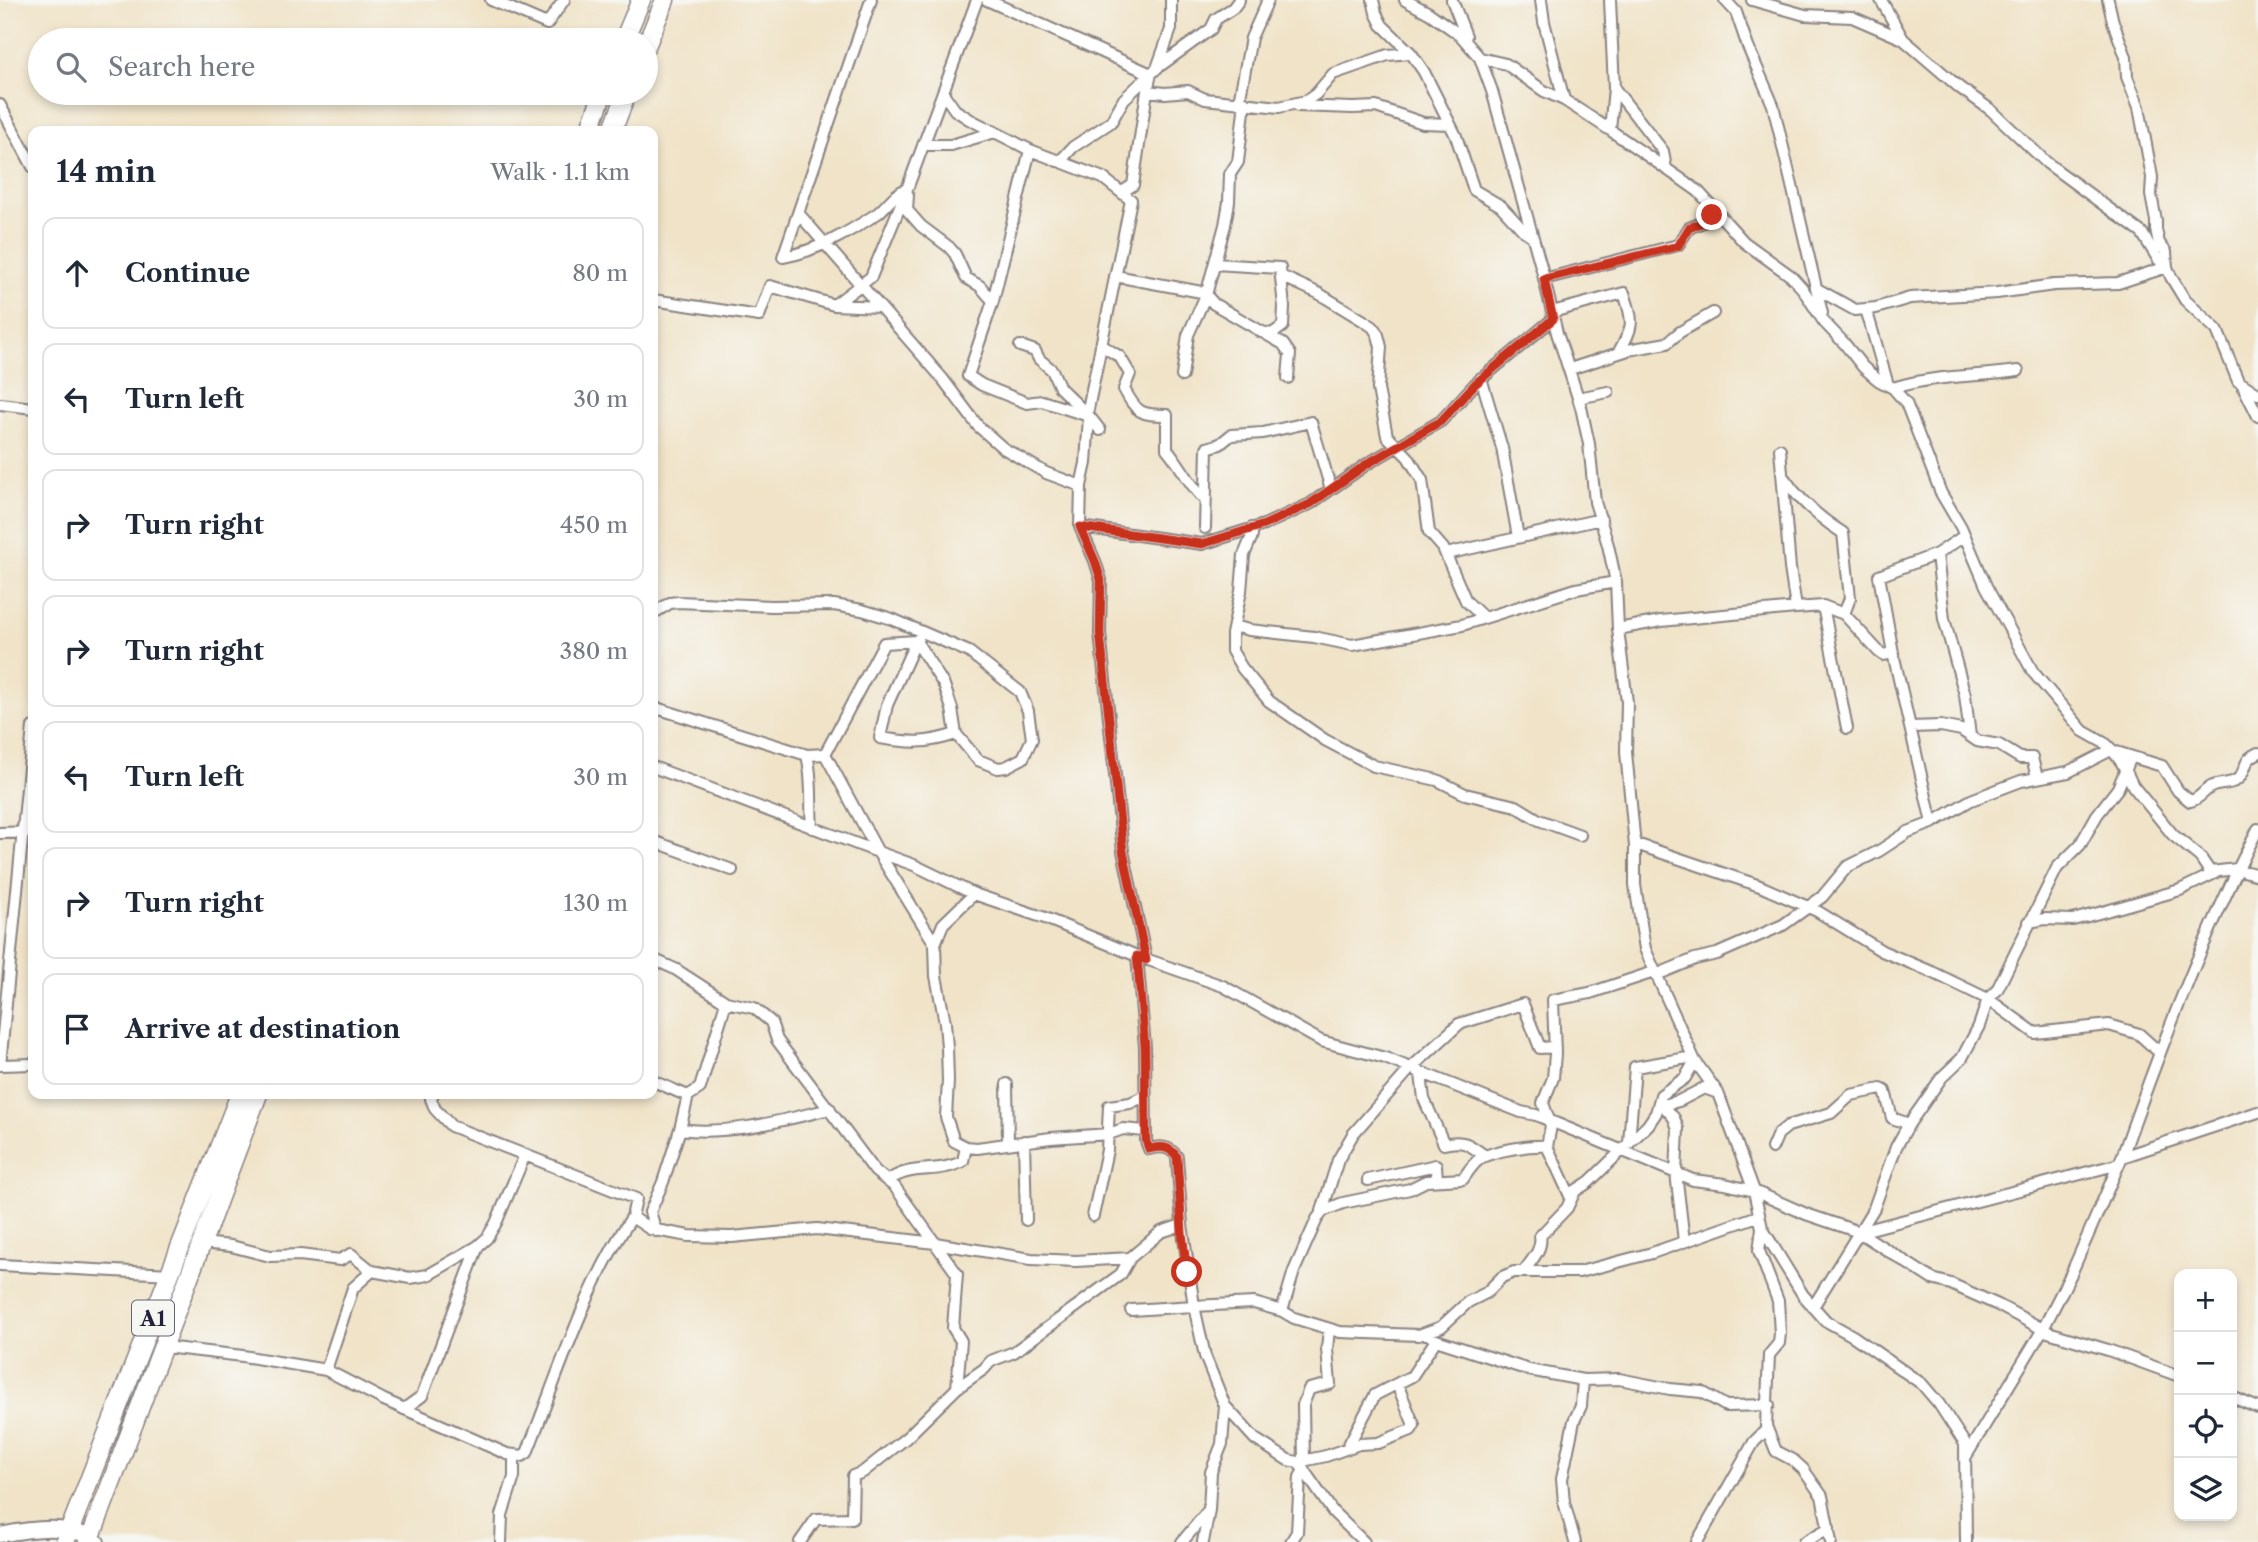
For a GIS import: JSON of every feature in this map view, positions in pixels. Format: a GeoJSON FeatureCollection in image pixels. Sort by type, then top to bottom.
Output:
{"type":"FeatureCollection","features":[{"type":"Feature","properties":{"kind":"highway"},"geometry":{"type":"LineString","coordinates":[[629,28],[641,0]]}},
{"type":"Feature","properties":{"kind":"highway"},"geometry":{"type":"LineString","coordinates":[[653,28],[665,0]]}},
{"type":"Feature","properties":{"kind":"highway"},"geometry":{"type":"LineString","coordinates":[[591,126],[599,105]]}},
{"type":"Feature","properties":{"kind":"highway"},"geometry":{"type":"LineString","coordinates":[[614,126],[622,105]]}},
{"type":"Feature","properties":{"kind":"highway","name":"A1"},"geometry":{"type":"LineString","coordinates":[[67,1537],[238,1099]]}},
{"type":"Feature","properties":{"kind":"highway","name":"A1"},"geometry":{"type":"LineString","coordinates":[[92,1540],[256,1099]]}},
{"type":"Feature","properties":{"kind":"main road"},"geometry":{"type":"LineString","coordinates":[[0,1535],[38,1528],[67,1537],[92,1540]]}},
{"type":"Feature","properties":{"kind":"street"},"geometry":{"type":"LineString","coordinates":[[491,0],[547,24],[564,0]]}},
{"type":"Feature","properties":{"kind":"street"},"geometry":{"type":"LineString","coordinates":[[871,0],[783,257],[825,244],[854,229],[879,212],[900,191],[908,189]]}},
{"type":"Feature","properties":{"kind":"street"},"geometry":{"type":"LineString","coordinates":[[1122,192],[1133,185],[1147,90],[1171,29],[1171,0]]}},
{"type":"Feature","properties":{"kind":"street"},"geometry":{"type":"LineString","coordinates":[[1057,161],[1111,122],[1119,105],[1154,71],[1211,29],[1216,19],[1233,8],[1239,0]]}},
{"type":"Feature","properties":{"kind":"street"},"geometry":{"type":"LineString","coordinates":[[1181,376],[1188,335],[1207,294],[1227,214],[1230,174],[1238,162],[1242,102],[1251,37],[1268,0]]}},
{"type":"Feature","properties":{"kind":"street"},"geometry":{"type":"LineString","coordinates":[[1373,0],[1382,25],[1411,53],[1424,72],[1450,124],[1475,190],[1501,206],[1522,230],[1532,236]]}},
{"type":"Feature","properties":{"kind":"street"},"geometry":{"type":"LineString","coordinates":[[1405,0],[1429,13],[1471,45]]}},
{"type":"Feature","properties":{"kind":"street"},"geometry":{"type":"LineString","coordinates":[[1452,0],[1462,28],[1480,58],[1492,91],[1589,444],[1595,502],[1616,582],[1618,629],[1626,693],[1626,752],[1635,846],[1635,885],[1642,937],[1655,974],[1694,1059],[1718,1093],[1754,1191],[1760,1222],[1759,1251],[1778,1301],[1780,1333],[1779,1343],[1769,1355],[1767,1429],[1776,1451],[1803,1469],[1822,1496],[1831,1542]]}},
{"type":"Feature","properties":{"kind":"street"},"geometry":{"type":"LineString","coordinates":[[1541,0],[1564,100]]}},
{"type":"Feature","properties":{"kind":"street"},"geometry":{"type":"LineString","coordinates":[[1610,0],[1614,88],[1610,130]]}},
{"type":"Feature","properties":{"kind":"street"},"geometry":{"type":"LineString","coordinates":[[1726,0],[1735,12],[1773,105],[1824,322]]}},
{"type":"Feature","properties":{"kind":"street"},"geometry":{"type":"LineString","coordinates":[[1752,0],[1805,15],[1852,17],[1903,39],[1960,88],[1991,110],[2047,163],[2142,233],[2158,259],[2167,267]]}},
{"type":"Feature","properties":{"kind":"street"},"geometry":{"type":"LineString","coordinates":[[1881,0],[1903,39]]}},
{"type":"Feature","properties":{"kind":"street"},"geometry":{"type":"LineString","coordinates":[[2108,0],[2126,57],[2127,77],[2139,107],[2152,177],[2151,195],[2156,230],[2159,243],[2166,252],[2167,267],[2185,300],[2217,330],[2238,381],[2258,394]]}},
{"type":"Feature","properties":{"kind":"street"},"geometry":{"type":"LineString","coordinates":[[834,305],[871,277],[908,189],[978,1],[1154,71]]}},
{"type":"Feature","properties":{"kind":"street"},"geometry":{"type":"LineString","coordinates":[[1147,90],[1165,93],[1188,91],[1205,99],[1279,107],[1306,101],[1316,94],[1333,74],[1388,55],[1411,53]]}},
{"type":"Feature","properties":{"kind":"street"},"geometry":{"type":"LineString","coordinates":[[1480,58],[1506,64],[1544,91],[1564,100],[1610,130],[1698,191],[1744,242],[1791,276],[1824,322],[1863,367],[1891,387],[1906,403],[1934,478],[1958,520],[1986,586],[2033,671],[2082,731],[2106,744],[2112,751],[2133,786],[2173,835],[2191,848],[2210,872],[2215,873]]}},
{"type":"Feature","properties":{"kind":"street"},"geometry":{"type":"LineString","coordinates":[[1614,88],[1663,151],[1666,169]]}},
{"type":"Feature","properties":{"kind":"street"},"geometry":{"type":"LineString","coordinates":[[943,93],[960,114],[1030,150],[1103,178],[1130,200],[1088,415],[1080,527],[1101,580],[1100,633],[1123,851],[1142,958],[1145,1131],[1149,1149],[1161,1146],[1177,1157],[1181,1225],[1205,1356],[1225,1406],[1255,1439],[1287,1460],[1302,1464],[1359,1444],[1378,1443],[1411,1430],[1414,1425],[1397,1384]]}},
{"type":"Feature","properties":{"kind":"street"},"geometry":{"type":"LineString","coordinates":[[0,105],[28,158]]}},
{"type":"Feature","properties":{"kind":"street"},"geometry":{"type":"LineString","coordinates":[[1292,105],[1318,108],[1376,107],[1423,123],[1450,124]]}},
{"type":"Feature","properties":{"kind":"street"},"geometry":{"type":"LineString","coordinates":[[923,145],[951,145],[995,132]]}},
{"type":"Feature","properties":{"kind":"street"},"geometry":{"type":"LineString","coordinates":[[1030,150],[993,301],[968,376],[982,385],[1027,403],[1042,401],[1088,415]]}},
{"type":"Feature","properties":{"kind":"street"},"geometry":{"type":"LineString","coordinates":[[908,189],[907,210],[921,226],[949,247],[966,278],[980,286],[993,301]]}},
{"type":"Feature","properties":{"kind":"street"},"geometry":{"type":"LineString","coordinates":[[1544,279],[1678,246],[1689,228],[1708,220],[1716,209]]}},
{"type":"Feature","properties":{"kind":"street"},"geometry":{"type":"LineString","coordinates":[[799,214],[942,378],[978,426],[1003,447],[1046,473],[1081,486]]}},
{"type":"Feature","properties":{"kind":"street"},"geometry":{"type":"LineString","coordinates":[[1215,264],[1280,268],[1283,326],[1290,354],[1288,378]]}},
{"type":"Feature","properties":{"kind":"street"},"geometry":{"type":"LineString","coordinates":[[1816,289],[1855,310],[1917,297],[1997,293],[2054,285],[2118,283],[2167,267]]}},
{"type":"Feature","properties":{"kind":"street"},"geometry":{"type":"LineString","coordinates":[[1115,276],[1207,294],[1214,303],[1283,344],[1290,354]]}},
{"type":"Feature","properties":{"kind":"street"},"geometry":{"type":"LineString","coordinates":[[1281,276],[1318,293],[1373,327],[1381,346],[1378,389],[1387,436],[1408,457],[1422,480],[1429,532],[1446,554],[1466,601],[1483,617]]}},
{"type":"Feature","properties":{"kind":"street"},"geometry":{"type":"LineString","coordinates":[[658,301],[759,316],[770,286],[834,305],[880,307]]}},
{"type":"Feature","properties":{"kind":"street"},"geometry":{"type":"LineString","coordinates":[[1080,527],[1202,544],[1252,528],[1310,504],[1397,446],[1441,421],[1481,379],[1552,315],[1624,293],[1632,321],[1629,334],[1618,353]]}},
{"type":"Feature","properties":{"kind":"street"},"geometry":{"type":"LineString","coordinates":[[1866,309],[1891,387]]}},
{"type":"Feature","properties":{"kind":"street"},"geometry":{"type":"LineString","coordinates":[[1570,369],[1618,353],[1667,343],[1680,332],[1713,313]]}},
{"type":"Feature","properties":{"kind":"street"},"geometry":{"type":"LineString","coordinates":[[1261,332],[1272,334],[1283,326]]}},
{"type":"Feature","properties":{"kind":"street"},"geometry":{"type":"LineString","coordinates":[[1101,345],[1120,357],[1130,374],[1124,390],[1133,406],[1147,415],[1167,415],[1167,449],[1191,487],[1205,500]]}},
{"type":"Feature","properties":{"kind":"street"},"geometry":{"type":"LineString","coordinates":[[1020,346],[1035,351],[1039,359],[1052,370],[1060,388],[1100,430]]}},
{"type":"Feature","properties":{"kind":"street"},"geometry":{"type":"LineString","coordinates":[[1891,387],[1935,379],[2018,371]]}},
{"type":"Feature","properties":{"kind":"street"},"geometry":{"type":"LineString","coordinates":[[1481,379],[1502,447],[1518,537]]}},
{"type":"Feature","properties":{"kind":"street"},"geometry":{"type":"LineString","coordinates":[[2242,384],[2258,416]]}},
{"type":"Feature","properties":{"kind":"street"},"geometry":{"type":"LineString","coordinates":[[1578,398],[1608,392]]}},
{"type":"Feature","properties":{"kind":"street"},"geometry":{"type":"LineString","coordinates":[[0,404],[28,407]]}},
{"type":"Feature","properties":{"kind":"street"},"geometry":{"type":"LineString","coordinates":[[1205,528],[1208,448],[1220,444],[1231,435],[1263,433],[1311,422],[1331,489]]}},
{"type":"Feature","properties":{"kind":"street"},"geometry":{"type":"LineString","coordinates":[[1780,449],[1796,608]]}},
{"type":"Feature","properties":{"kind":"street"},"geometry":{"type":"LineString","coordinates":[[1783,476],[1791,488],[1825,521],[1843,533],[1850,598],[1844,614]]}},
{"type":"Feature","properties":{"kind":"street"},"geometry":{"type":"LineString","coordinates":[[1446,554],[1601,520]]}},
{"type":"Feature","properties":{"kind":"street"},"geometry":{"type":"LineString","coordinates":[[1252,528],[1252,536],[1244,555],[1232,651],[1269,701],[1325,740],[1374,766],[1437,780],[1465,794],[1516,806],[1539,820],[1580,835]]}},
{"type":"Feature","properties":{"kind":"street"},"geometry":{"type":"LineString","coordinates":[[1932,823],[1892,653],[1879,576],[1937,554],[1964,536]]}},
{"type":"Feature","properties":{"kind":"street"},"geometry":{"type":"LineString","coordinates":[[1937,554],[1944,619],[1965,695],[1970,736]]}},
{"type":"Feature","properties":{"kind":"street"},"geometry":{"type":"LineString","coordinates":[[1234,626],[1352,645],[1462,625],[1576,589],[1616,582]]}},
{"type":"Feature","properties":{"kind":"street"},"geometry":{"type":"LineString","coordinates":[[658,610],[670,603],[678,602],[772,606],[834,605],[862,610],[919,637],[969,652],[1020,692],[1028,711],[1032,739],[1023,758],[998,768],[978,760],[956,734],[944,685],[919,637]]}},
{"type":"Feature","properties":{"kind":"street"},"geometry":{"type":"LineString","coordinates":[[1823,606],[1847,728]]}},
{"type":"Feature","properties":{"kind":"street"},"geometry":{"type":"LineString","coordinates":[[1618,629],[1661,621],[1823,606],[1844,614],[1883,655],[1892,653]]}},
{"type":"Feature","properties":{"kind":"street"},"geometry":{"type":"LineString","coordinates":[[919,637],[887,705],[880,738],[905,742],[933,742],[956,734]]}},
{"type":"Feature","properties":{"kind":"street"},"geometry":{"type":"LineString","coordinates":[[825,754],[884,643],[919,637]]}},
{"type":"Feature","properties":{"kind":"street"},"geometry":{"type":"LineString","coordinates":[[658,709],[807,755],[825,754]]}},
{"type":"Feature","properties":{"kind":"street"},"geometry":{"type":"LineString","coordinates":[[1909,727],[1941,726],[1961,730],[1977,741],[1999,745],[2020,758],[2032,758],[2037,777]]}},
{"type":"Feature","properties":{"kind":"street"},"geometry":{"type":"LineString","coordinates":[[1571,1198],[1547,1146],[1550,1121],[1543,1103],[1552,1083],[1555,1047],[1552,1006],[1554,999],[1590,993],[1655,974],[1751,941],[1783,925],[1807,908],[1829,891],[1847,867],[1971,800],[2021,781],[2068,772],[2112,751],[2162,766],[2178,791],[2190,801],[2198,800],[2208,788],[2236,781],[2245,762],[2258,753]]}},
{"type":"Feature","properties":{"kind":"street"},"geometry":{"type":"LineString","coordinates":[[825,754],[878,852],[935,944]]}},
{"type":"Feature","properties":{"kind":"street"},"geometry":{"type":"LineString","coordinates":[[807,755],[812,775],[812,828]]}},
{"type":"Feature","properties":{"kind":"street"},"geometry":{"type":"LineString","coordinates":[[1813,1307],[1874,1208],[1896,1147],[1909,1124],[1942,1077],[1962,1058],[1979,1026],[1988,999],[1997,990],[2057,868],[2080,845],[2097,815],[2118,788],[2131,757]]}},
{"type":"Feature","properties":{"kind":"street"},"geometry":{"type":"LineString","coordinates":[[658,768],[914,865],[974,894],[1223,986],[1321,1041],[1385,1058],[1625,1147],[1693,1180],[1754,1191],[1806,1214],[1858,1232],[1932,1279],[1951,1284],[1998,1305],[2043,1329],[2174,1374]]}},
{"type":"Feature","properties":{"kind":"street"},"geometry":{"type":"LineString","coordinates":[[1965,1459],[2043,1329],[2071,1274],[2121,1161],[2160,1053],[2237,869],[2258,829]]}},
{"type":"Feature","properties":{"kind":"street"},"geometry":{"type":"LineString","coordinates":[[0,833],[28,832]]}},
{"type":"Feature","properties":{"kind":"street"},"geometry":{"type":"LineString","coordinates":[[28,840],[1,1065],[28,1064]]}},
{"type":"Feature","properties":{"kind":"street"},"geometry":{"type":"LineString","coordinates":[[658,843],[732,870]]}},
{"type":"Feature","properties":{"kind":"street"},"geometry":{"type":"LineString","coordinates":[[1635,846],[1642,846],[1760,886],[1817,911],[1882,951],[1988,999],[2035,1033],[2109,1025],[2139,1034],[2160,1053]]}},
{"type":"Feature","properties":{"kind":"street"},"geometry":{"type":"LineString","coordinates":[[2029,922],[2045,919],[2073,920],[2180,890],[2215,873],[2237,869],[2258,875]]}},
{"type":"Feature","properties":{"kind":"street"},"geometry":{"type":"LineString","coordinates":[[974,894],[943,924],[935,944],[936,976],[947,1047],[946,1117],[954,1141],[967,1147],[1109,1134],[1122,1129],[1145,1131]]}},
{"type":"Feature","properties":{"kind":"street"},"geometry":{"type":"LineString","coordinates":[[658,961],[675,969],[726,1002],[754,1008],[771,1022],[777,1040],[875,1171],[895,1187],[957,1274],[953,1328],[961,1341],[957,1388]]}},
{"type":"Feature","properties":{"kind":"street"},"geometry":{"type":"LineString","coordinates":[[656,1231],[650,1212],[663,1182],[688,1096],[700,1088],[726,1002]]}},
{"type":"Feature","properties":{"kind":"street"},"geometry":{"type":"LineString","coordinates":[[1282,1311],[1294,1271],[1321,1213],[1338,1160],[1353,1134],[1459,1024],[1523,1003],[1540,1048],[1555,1047]]}},
{"type":"Feature","properties":{"kind":"street"},"geometry":{"type":"LineString","coordinates":[[1524,1271],[1539,1249],[1540,1237],[1566,1208],[1575,1191],[1589,1182],[1648,1125],[1657,1113],[1664,1092],[1685,1078],[1694,1059]]}},
{"type":"Feature","properties":{"kind":"street"},"geometry":{"type":"LineString","coordinates":[[1625,1147],[1635,1067],[1694,1059]]}},
{"type":"Feature","properties":{"kind":"street"},"geometry":{"type":"LineString","coordinates":[[1415,1071],[1444,1144],[1458,1141],[1485,1156]]}},
{"type":"Feature","properties":{"kind":"street"},"geometry":{"type":"LineString","coordinates":[[658,1083],[688,1096]]}},
{"type":"Feature","properties":{"kind":"street"},"geometry":{"type":"LineString","coordinates":[[1007,1084],[1008,1142]]}},
{"type":"Feature","properties":{"kind":"street"},"geometry":{"type":"LineString","coordinates":[[1661,1104],[1679,1101],[1704,1088],[1718,1093]]}},
{"type":"Feature","properties":{"kind":"street"},"geometry":{"type":"LineString","coordinates":[[1772,1148],[1778,1134],[1788,1126],[1831,1113],[1851,1094],[1881,1089],[1885,1091],[1892,1118],[1909,1124]]}},
{"type":"Feature","properties":{"kind":"street"},"geometry":{"type":"LineString","coordinates":[[1093,1216],[1109,1134],[1109,1106],[1130,1104],[1145,1096]]}},
{"type":"Feature","properties":{"kind":"street"},"geometry":{"type":"LineString","coordinates":[[164,1346],[326,1370],[404,1409],[514,1455],[527,1453],[585,1307],[615,1241],[632,1217],[636,1199],[451,1126],[435,1109],[431,1099]]}},
{"type":"Feature","properties":{"kind":"street"},"geometry":{"type":"LineString","coordinates":[[1661,1104],[1676,1120],[1678,1129],[1676,1173],[1684,1241]]}},
{"type":"Feature","properties":{"kind":"street"},"geometry":{"type":"LineString","coordinates":[[680,1129],[696,1132],[769,1124],[830,1109]]}},
{"type":"Feature","properties":{"kind":"street"},"geometry":{"type":"LineString","coordinates":[[1858,1232],[2121,1161],[2258,1112]]}},
{"type":"Feature","properties":{"kind":"street"},"geometry":{"type":"LineString","coordinates":[[1024,1141],[1026,1220]]}},
{"type":"Feature","properties":{"kind":"street"},"geometry":{"type":"LineString","coordinates":[[1321,1213],[1343,1203],[1410,1189],[1426,1181],[1463,1179],[1476,1162],[1485,1156],[1532,1144],[1547,1146]]}},
{"type":"Feature","properties":{"kind":"street"},"geometry":{"type":"LineString","coordinates":[[888,1181],[900,1172],[951,1168],[963,1161],[967,1147]]}},
{"type":"Feature","properties":{"kind":"street"},"geometry":{"type":"LineString","coordinates":[[202,1243],[231,1246],[270,1256],[300,1255],[340,1260],[351,1254],[372,1271],[410,1278],[429,1275],[487,1238],[525,1155]]}},
{"type":"Feature","properties":{"kind":"street"},"geometry":{"type":"LineString","coordinates":[[1368,1180],[1436,1165],[1437,1180]]}},
{"type":"Feature","properties":{"kind":"street"},"geometry":{"type":"LineString","coordinates":[[632,1217],[642,1226],[656,1231],[709,1237],[817,1229],[935,1243],[1031,1259],[1076,1261],[1130,1258]]}},
{"type":"Feature","properties":{"kind":"street"},"geometry":{"type":"LineString","coordinates":[[1347,1448],[1375,1395],[1412,1376],[1432,1337],[1441,1327],[1468,1302],[1486,1293],[1502,1277],[1524,1271],[1579,1272],[1760,1222]]}},
{"type":"Feature","properties":{"kind":"street"},"geometry":{"type":"LineString","coordinates":[[1760,1222],[1803,1295],[1826,1321],[1853,1336],[1922,1384],[1940,1404],[1965,1444],[1966,1542]]}},
{"type":"Feature","properties":{"kind":"street"},"geometry":{"type":"LineString","coordinates":[[800,1542],[816,1519],[852,1518],[853,1476],[863,1472],[906,1437],[957,1388],[984,1369],[990,1361],[1014,1352],[1121,1274],[1130,1258],[1161,1232],[1181,1225]]}},
{"type":"Feature","properties":{"kind":"street"},"geometry":{"type":"LineString","coordinates":[[404,1409],[422,1396],[478,1246]]}},
{"type":"Feature","properties":{"kind":"street"},"geometry":{"type":"LineString","coordinates":[[0,1265],[171,1274]]}},
{"type":"Feature","properties":{"kind":"street"},"geometry":{"type":"LineString","coordinates":[[326,1370],[353,1288],[372,1271]]}},
{"type":"Feature","properties":{"kind":"street"},"geometry":{"type":"LineString","coordinates":[[1130,1310],[1254,1303],[1340,1332],[1432,1337],[1524,1368],[1583,1380],[1619,1379],[1703,1392],[1726,1406],[1769,1405]]}},
{"type":"Feature","properties":{"kind":"street"},"geometry":{"type":"LineString","coordinates":[[1291,1542],[1297,1532],[1303,1405],[1309,1389],[1331,1384],[1327,1349],[1329,1329]]}},
{"type":"Feature","properties":{"kind":"street"},"geometry":{"type":"LineString","coordinates":[[1575,1542],[1564,1502],[1562,1479],[1574,1421],[1581,1406],[1583,1380]]}},
{"type":"Feature","properties":{"kind":"street"},"geometry":{"type":"LineString","coordinates":[[2237,1399],[2258,1408]]}},
{"type":"Feature","properties":{"kind":"street"},"geometry":{"type":"LineString","coordinates":[[1203,1542],[1209,1510],[1210,1472],[1222,1444],[1225,1406]]}},
{"type":"Feature","properties":{"kind":"street"},"geometry":{"type":"LineString","coordinates":[[1697,1542],[1754,1442],[1767,1429]]}},
{"type":"Feature","properties":{"kind":"street"},"geometry":{"type":"LineString","coordinates":[[501,1542],[502,1515],[514,1477],[514,1455]]}},
{"type":"Feature","properties":{"kind":"street"},"geometry":{"type":"LineString","coordinates":[[1302,1464],[1333,1512],[1364,1542]]}},
{"type":"Feature","properties":{"kind":"street"},"geometry":{"type":"LineString","coordinates":[[1182,1542],[1209,1510]]}},
{"type":"Feature","properties":{"kind":"street"},"geometry":{"type":"LineString","coordinates":[[1804,1542],[1829,1528]]}},
{"type":"Feature","properties":{"kind":"route"},"geometry":{"type":"LineString","coordinates":[[1187,1272],[1177,1157],[1161,1146],[1149,1149],[1146,1141],[1145,1047],[1137,956],[1146,960],[1123,851],[1100,633],[1101,580],[1080,527],[1202,544],[1264,525],[1310,504],[1367,464],[1441,421],[1475,384],[1553,319],[1544,279],[1678,246],[1689,228],[1708,220],[1712,215]]}}]}
